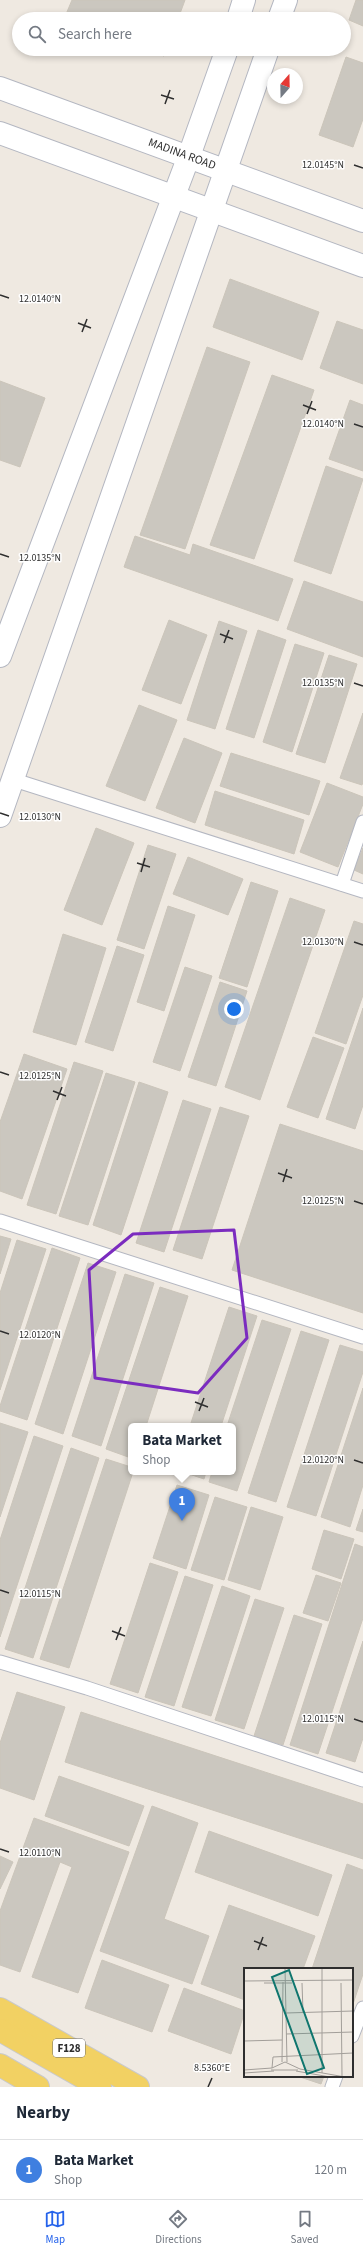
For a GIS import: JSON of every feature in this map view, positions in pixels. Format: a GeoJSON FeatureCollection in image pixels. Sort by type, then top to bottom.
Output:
{"type":"FeatureCollection","features":[{"type":"Feature","properties":{"kind":"main road"},"geometry":{"type":"LineString","coordinates":[[240,12],[244,0]]}},
{"type":"Feature","properties":{"kind":"main road"},"geometry":{"type":"LineString","coordinates":[[282,12],[286,0]]}},
{"type":"Feature","properties":{"kind":"main road"},"geometry":{"type":"LineString","coordinates":[[0,656],[189,156],[225,56]]}},
{"type":"Feature","properties":{"kind":"main road"},"geometry":{"type":"LineString","coordinates":[[0,816],[11,779],[266,56]]}},
{"type":"Feature","properties":{"kind":"main road","name":"MADINA ROAD"},"geometry":{"type":"LineString","coordinates":[[0,88],[363,221]]}},
{"type":"Feature","properties":{"kind":"main road"},"geometry":{"type":"LineString","coordinates":[[0,133],[363,266]]}},
{"type":"Feature","properties":{"kind":"main road","name":"F128"},"geometry":{"type":"LineString","coordinates":[[0,2009],[138,2087]]}},
{"type":"Feature","properties":{"kind":"main road"},"geometry":{"type":"LineString","coordinates":[[0,2030],[100,2087]]}},
{"type":"Feature","properties":{"kind":"main road"},"geometry":{"type":"LineString","coordinates":[[0,2065],[38,2087]]}},
{"type":"Feature","properties":{"kind":"lane"},"geometry":{"type":"LineString","coordinates":[[11,779],[363,891]]}},
{"type":"Feature","properties":{"kind":"lane"},"geometry":{"type":"LineString","coordinates":[[342,884],[363,822]]}},
{"type":"Feature","properties":{"kind":"lane"},"geometry":{"type":"LineString","coordinates":[[0,1221],[363,1337]]}},
{"type":"Feature","properties":{"kind":"lane"},"geometry":{"type":"LineString","coordinates":[[0,1662],[87,1688],[363,1780]]}},
{"type":"Feature","properties":{"kind":"lane"},"geometry":{"type":"LineString","coordinates":[[353,2033],[363,2008]]}},
{"type":"Feature","properties":{"kind":"lane"},"geometry":{"type":"LineString","coordinates":[[332,2087],[336,2077]]}},
{"type":"Feature","properties":{"kind":"highlighted area"},"geometry":{"type":"Polygon","coordinates":[[[234,1230],[247,1338],[198,1393],[95,1378],[89,1270],[133,1234],[234,1230]]]}},
{"type":"Feature","properties":{"kind":"building"},"geometry":{"type":"Polygon","coordinates":[[[72,0],[185,0],[181,12],[67,12],[72,0]]]}},
{"type":"Feature","properties":{"kind":"building"},"geometry":{"type":"Polygon","coordinates":[[[356,0],[363,0],[363,26],[351,21],[351,14],[356,0]]]}},
{"type":"Feature","properties":{"kind":"building"},"geometry":{"type":"Polygon","coordinates":[[[346,57],[363,63],[363,119],[353,147],[319,135],[346,57]]]}},
{"type":"Feature","properties":{"kind":"building"},"geometry":{"type":"Polygon","coordinates":[[[230,279],[319,312],[302,360],[213,327],[230,279]]]}},
{"type":"Feature","properties":{"kind":"building"},"geometry":{"type":"Polygon","coordinates":[[[337,321],[363,330],[363,384],[320,368],[337,321]]]}},
{"type":"Feature","properties":{"kind":"building"},"geometry":{"type":"Polygon","coordinates":[[[207,347],[250,362],[185,549],[140,535],[207,347]]]}},
{"type":"Feature","properties":{"kind":"building"},"geometry":{"type":"Polygon","coordinates":[[[272,375],[314,390],[254,559],[210,545],[272,375]]]}},
{"type":"Feature","properties":{"kind":"building"},"geometry":{"type":"Polygon","coordinates":[[[0,381],[45,398],[20,467],[0,460],[0,381]]]}},
{"type":"Feature","properties":{"kind":"building"},"geometry":{"type":"Polygon","coordinates":[[[350,400],[363,405],[363,471],[329,459],[350,400]]]}},
{"type":"Feature","properties":{"kind":"building"},"geometry":{"type":"Polygon","coordinates":[[[326,466],[363,479],[331,574],[294,561],[326,466]]]}},
{"type":"Feature","properties":{"kind":"building"},"geometry":{"type":"Polygon","coordinates":[[[135,536],[190,555],[193,544],[293,579],[278,621],[124,567],[135,536]]]}},
{"type":"Feature","properties":{"kind":"building"},"geometry":{"type":"Polygon","coordinates":[[[304,581],[363,602],[363,657],[287,629],[304,581]]]}},
{"type":"Feature","properties":{"kind":"building"},"geometry":{"type":"Polygon","coordinates":[[[169,620],[207,635],[181,704],[142,690],[169,620]]]}},
{"type":"Feature","properties":{"kind":"building"},"geometry":{"type":"Polygon","coordinates":[[[219,621],[247,631],[215,729],[187,720],[219,621]]]}},
{"type":"Feature","properties":{"kind":"building"},"geometry":{"type":"Polygon","coordinates":[[[258,630],[286,640],[254,738],[226,729],[258,630]]]}},
{"type":"Feature","properties":{"kind":"building"},"geometry":{"type":"Polygon","coordinates":[[[295,644],[324,653],[292,752],[263,742],[295,644]]]}},
{"type":"Feature","properties":{"kind":"building"},"geometry":{"type":"Polygon","coordinates":[[[329,655],[357,664],[325,763],[296,754],[329,655]]]}},
{"type":"Feature","properties":{"kind":"building"},"geometry":{"type":"Polygon","coordinates":[[[139,705],[177,720],[145,801],[106,786],[139,705]]]}},
{"type":"Feature","properties":{"kind":"building"},"geometry":{"type":"Polygon","coordinates":[[[363,713],[363,782],[362,785],[340,778],[363,713]]]}},
{"type":"Feature","properties":{"kind":"building"},"geometry":{"type":"Polygon","coordinates":[[[184,738],[222,753],[195,823],[156,808],[184,738]]]}},
{"type":"Feature","properties":{"kind":"building"},"geometry":{"type":"Polygon","coordinates":[[[231,753],[320,781],[309,815],[220,786],[231,753]]]}},
{"type":"Feature","properties":{"kind":"building"},"geometry":{"type":"Polygon","coordinates":[[[327,783],[363,797],[363,804],[338,867],[300,852],[327,783]]]}},
{"type":"Feature","properties":{"kind":"building"},"geometry":{"type":"Polygon","coordinates":[[[215,791],[304,820],[294,854],[205,825],[215,791]]]}},
{"type":"Feature","properties":{"kind":"building"},"geometry":{"type":"Polygon","coordinates":[[[96,828],[134,843],[102,925],[64,910],[96,828]]]}},
{"type":"Feature","properties":{"kind":"building"},"geometry":{"type":"Polygon","coordinates":[[[148,845],[176,854],[144,949],[117,940],[148,845]]]}},
{"type":"Feature","properties":{"kind":"building"},"geometry":{"type":"Polygon","coordinates":[[[363,848],[363,874],[354,870],[363,848]]]}},
{"type":"Feature","properties":{"kind":"building"},"geometry":{"type":"Polygon","coordinates":[[[188,857],[243,879],[228,915],[173,894],[188,857]]]}},
{"type":"Feature","properties":{"kind":"building"},"geometry":{"type":"Polygon","coordinates":[[[251,882],[278,891],[247,987],[219,978],[251,882]]]}},
{"type":"Feature","properties":{"kind":"building"},"geometry":{"type":"Polygon","coordinates":[[[290,898],[325,910],[260,1100],[225,1087],[290,898]]]}},
{"type":"Feature","properties":{"kind":"building"},"geometry":{"type":"Polygon","coordinates":[[[168,906],[195,915],[164,1011],[137,1002],[168,906]]]}},
{"type":"Feature","properties":{"kind":"building"},"geometry":{"type":"Polygon","coordinates":[[[354,921],[363,924],[363,995],[346,1044],[315,1033],[354,921]]]}},
{"type":"Feature","properties":{"kind":"building"},"geometry":{"type":"Polygon","coordinates":[[[63,934],[106,948],[76,1045],[33,1032],[63,934]]]}},
{"type":"Feature","properties":{"kind":"building"},"geometry":{"type":"Polygon","coordinates":[[[117,946],[144,955],[113,1051],[85,1042],[117,946]]]}},
{"type":"Feature","properties":{"kind":"building"},"geometry":{"type":"Polygon","coordinates":[[[185,967],[212,976],[180,1071],[153,1062],[185,967]]]}},
{"type":"Feature","properties":{"kind":"building"},"geometry":{"type":"Polygon","coordinates":[[[220,982],[247,991],[216,1086],[188,1077],[220,982]]]}},
{"type":"Feature","properties":{"kind":"building"},"geometry":{"type":"Polygon","coordinates":[[[363,1008],[363,1105],[355,1129],[326,1119],[363,1008]]]}},
{"type":"Feature","properties":{"kind":"building"},"geometry":{"type":"Polygon","coordinates":[[[313,1037],[344,1048],[318,1118],[287,1107],[313,1037]]]}},
{"type":"Feature","properties":{"kind":"building"},"geometry":{"type":"Polygon","coordinates":[[[24,1054],[67,1069],[22,1199],[0,1191],[0,1122],[24,1054]]]}},
{"type":"Feature","properties":{"kind":"building"},"geometry":{"type":"Polygon","coordinates":[[[74,1062],[103,1071],[56,1214],[27,1205],[74,1062]]]}},
{"type":"Feature","properties":{"kind":"building"},"geometry":{"type":"Polygon","coordinates":[[[106,1073],[135,1082],[88,1225],[59,1216],[106,1073]]]}},
{"type":"Feature","properties":{"kind":"building"},"geometry":{"type":"Polygon","coordinates":[[[139,1082],[168,1092],[121,1235],[93,1225],[139,1082]]]}},
{"type":"Feature","properties":{"kind":"building"},"geometry":{"type":"Polygon","coordinates":[[[183,1100],[211,1109],[164,1252],[136,1243],[183,1100]]]}},
{"type":"Feature","properties":{"kind":"building"},"geometry":{"type":"Polygon","coordinates":[[[220,1107],[249,1116],[202,1259],[173,1250],[220,1107]]]}},
{"type":"Feature","properties":{"kind":"building"},"geometry":{"type":"Polygon","coordinates":[[[280,1124],[363,1151],[363,1313],[232,1270],[280,1124]]]}},
{"type":"Feature","properties":{"kind":"building"},"geometry":{"type":"Polygon","coordinates":[[[0,1236],[11,1239],[0,1274],[0,1236]]]}},
{"type":"Feature","properties":{"kind":"building"},"geometry":{"type":"Polygon","coordinates":[[[17,1240],[46,1249],[0,1390],[0,1293],[17,1240]]]}},
{"type":"Feature","properties":{"kind":"building"},"geometry":{"type":"Polygon","coordinates":[[[52,1248],[80,1258],[27,1420],[0,1411],[0,1406],[52,1248]]]}},
{"type":"Feature","properties":{"kind":"building"},"geometry":{"type":"Polygon","coordinates":[[[88,1263],[116,1272],[63,1434],[35,1424],[88,1263]]]}},
{"type":"Feature","properties":{"kind":"building"},"geometry":{"type":"Polygon","coordinates":[[[125,1274],[154,1283],[101,1446],[72,1436],[125,1274]]]}},
{"type":"Feature","properties":{"kind":"building"},"geometry":{"type":"Polygon","coordinates":[[[160,1287],[188,1296],[147,1423],[128,1423],[128,1457],[106,1449],[160,1287]]]}},
{"type":"Feature","properties":{"kind":"building"},"geometry":{"type":"Polygon","coordinates":[[[229,1307],[257,1316],[222,1423],[191,1423],[229,1307]]]}},
{"type":"Feature","properties":{"kind":"building"},"geometry":{"type":"Polygon","coordinates":[[[262,1320],[291,1329],[237,1491],[209,1482],[211,1475],[236,1475],[236,1423],[228,1423],[262,1320]]]}},
{"type":"Feature","properties":{"kind":"building"},"geometry":{"type":"Polygon","coordinates":[[[301,1331],[329,1340],[276,1502],[248,1493],[301,1331]]]}},
{"type":"Feature","properties":{"kind":"building"},"geometry":{"type":"Polygon","coordinates":[[[340,1345],[363,1352],[363,1372],[316,1516],[287,1507],[340,1345]]]}},
{"type":"Feature","properties":{"kind":"building"},"geometry":{"type":"Polygon","coordinates":[[[363,1388],[363,1485],[350,1527],[321,1517],[363,1388]]]}},
{"type":"Feature","properties":{"kind":"building"},"geometry":{"type":"Polygon","coordinates":[[[0,1423],[28,1432],[0,1517],[0,1423]]]}},
{"type":"Feature","properties":{"kind":"building"},"geometry":{"type":"Polygon","coordinates":[[[34,1436],[63,1446],[0,1637],[0,1540],[34,1436]]]}},
{"type":"Feature","properties":{"kind":"building"},"geometry":{"type":"Polygon","coordinates":[[[71,1448],[99,1458],[33,1658],[5,1649],[71,1448]]]}},
{"type":"Feature","properties":{"kind":"building"},"geometry":{"type":"Polygon","coordinates":[[[106,1459],[128,1466],[128,1475],[132,1475],[69,1668],[40,1659],[106,1459]]]}},
{"type":"Feature","properties":{"kind":"building"},"geometry":{"type":"Polygon","coordinates":[[[192,1475],[205,1475],[204,1479],[192,1475]]]}},
{"type":"Feature","properties":{"kind":"building"},"geometry":{"type":"Polygon","coordinates":[[[177,1485],[209,1495],[186,1569],[153,1558],[177,1485]]]}},
{"type":"Feature","properties":{"kind":"building"},"geometry":{"type":"Polygon","coordinates":[[[215,1497],[247,1507],[224,1580],[191,1570],[215,1497]]]}},
{"type":"Feature","properties":{"kind":"building"},"geometry":{"type":"Polygon","coordinates":[[[251,1507],[283,1517],[260,1590],[228,1580],[251,1507]]]}},
{"type":"Feature","properties":{"kind":"building"},"geometry":{"type":"Polygon","coordinates":[[[363,1509],[363,1532],[356,1530],[363,1509]]]}},
{"type":"Feature","properties":{"kind":"building"},"geometry":{"type":"Polygon","coordinates":[[[324,1530],[354,1539],[341,1579],[312,1569],[324,1530]]]}},
{"type":"Feature","properties":{"kind":"building"},"geometry":{"type":"Polygon","coordinates":[[[355,1544],[363,1547],[363,1618],[318,1754],[290,1745],[355,1544]]]}},
{"type":"Feature","properties":{"kind":"building"},"geometry":{"type":"Polygon","coordinates":[[[150,1563],[178,1572],[138,1693],[110,1684],[150,1563]]]}},
{"type":"Feature","properties":{"kind":"building"},"geometry":{"type":"Polygon","coordinates":[[[316,1575],[341,1583],[328,1621],[303,1613],[316,1575]]]}},
{"type":"Feature","properties":{"kind":"building"},"geometry":{"type":"Polygon","coordinates":[[[185,1576],[213,1585],[174,1706],[145,1697],[185,1576]]]}},
{"type":"Feature","properties":{"kind":"building"},"geometry":{"type":"Polygon","coordinates":[[[222,1586],[250,1596],[211,1716],[182,1707],[222,1586]]]}},
{"type":"Feature","properties":{"kind":"building"},"geometry":{"type":"Polygon","coordinates":[[[255,1599],[284,1608],[244,1729],[215,1720],[255,1599]]]}},
{"type":"Feature","properties":{"kind":"building"},"geometry":{"type":"Polygon","coordinates":[[[294,1615],[322,1624],[283,1745],[254,1736],[294,1615]]]}},
{"type":"Feature","properties":{"kind":"building"},"geometry":{"type":"Polygon","coordinates":[[[363,1641],[363,1738],[355,1762],[326,1753],[363,1641]]]}},
{"type":"Feature","properties":{"kind":"building"},"geometry":{"type":"Polygon","coordinates":[[[17,1692],[65,1707],[34,1800],[0,1788],[0,1743],[17,1692]]]}},
{"type":"Feature","properties":{"kind":"building"},"geometry":{"type":"Polygon","coordinates":[[[81,1712],[363,1804],[363,1859],[65,1762],[81,1712]]]}},
{"type":"Feature","properties":{"kind":"building"},"geometry":{"type":"Polygon","coordinates":[[[59,1776],[144,1806],[129,1846],[45,1816],[59,1776]]]}},
{"type":"Feature","properties":{"kind":"building"},"geometry":{"type":"Polygon","coordinates":[[[152,1806],[198,1823],[164,1919],[209,1936],[192,1984],[100,1951],[152,1806]]]}},
{"type":"Feature","properties":{"kind":"building"},"geometry":{"type":"Polygon","coordinates":[[[34,1818],[129,1852],[78,1993],[32,1977],[72,1867],[60,1862],[20,1972],[0,1965],[0,1911],[34,1818]]]}},
{"type":"Feature","properties":{"kind":"building"},"geometry":{"type":"Polygon","coordinates":[[[209,1831],[332,1875],[318,1916],[195,1872],[209,1831]]]}},
{"type":"Feature","properties":{"kind":"building"},"geometry":{"type":"Polygon","coordinates":[[[0,1856],[13,1862],[0,1889],[0,1856]]]}},
{"type":"Feature","properties":{"kind":"building"},"geometry":{"type":"Polygon","coordinates":[[[347,1864],[363,1870],[363,1974],[353,2004],[353,1968],[312,1968],[347,1864]]]}},
{"type":"Feature","properties":{"kind":"building"},"geometry":{"type":"Polygon","coordinates":[[[229,1905],[315,1936],[303,1968],[244,1968],[244,2000],[201,1984],[229,1905]]]}},
{"type":"Feature","properties":{"kind":"building"},"geometry":{"type":"Polygon","coordinates":[[[102,1960],[169,1985],[152,2032],[85,2008],[102,1960]]]}},
{"type":"Feature","properties":{"kind":"building"},"geometry":{"type":"Polygon","coordinates":[[[184,1988],[244,2011],[231,2054],[168,2031],[184,1988]]]}},
{"type":"Feature","properties":{"kind":"building"},"geometry":{"type":"Polygon","coordinates":[[[300,2077],[324,2077],[321,2084],[300,2077]]]}},
{"type":"Feature","properties":{"kind":"place","name":"Bata Market"},"geometry":{"type":"Point","coordinates":[182,1521]}}]}
